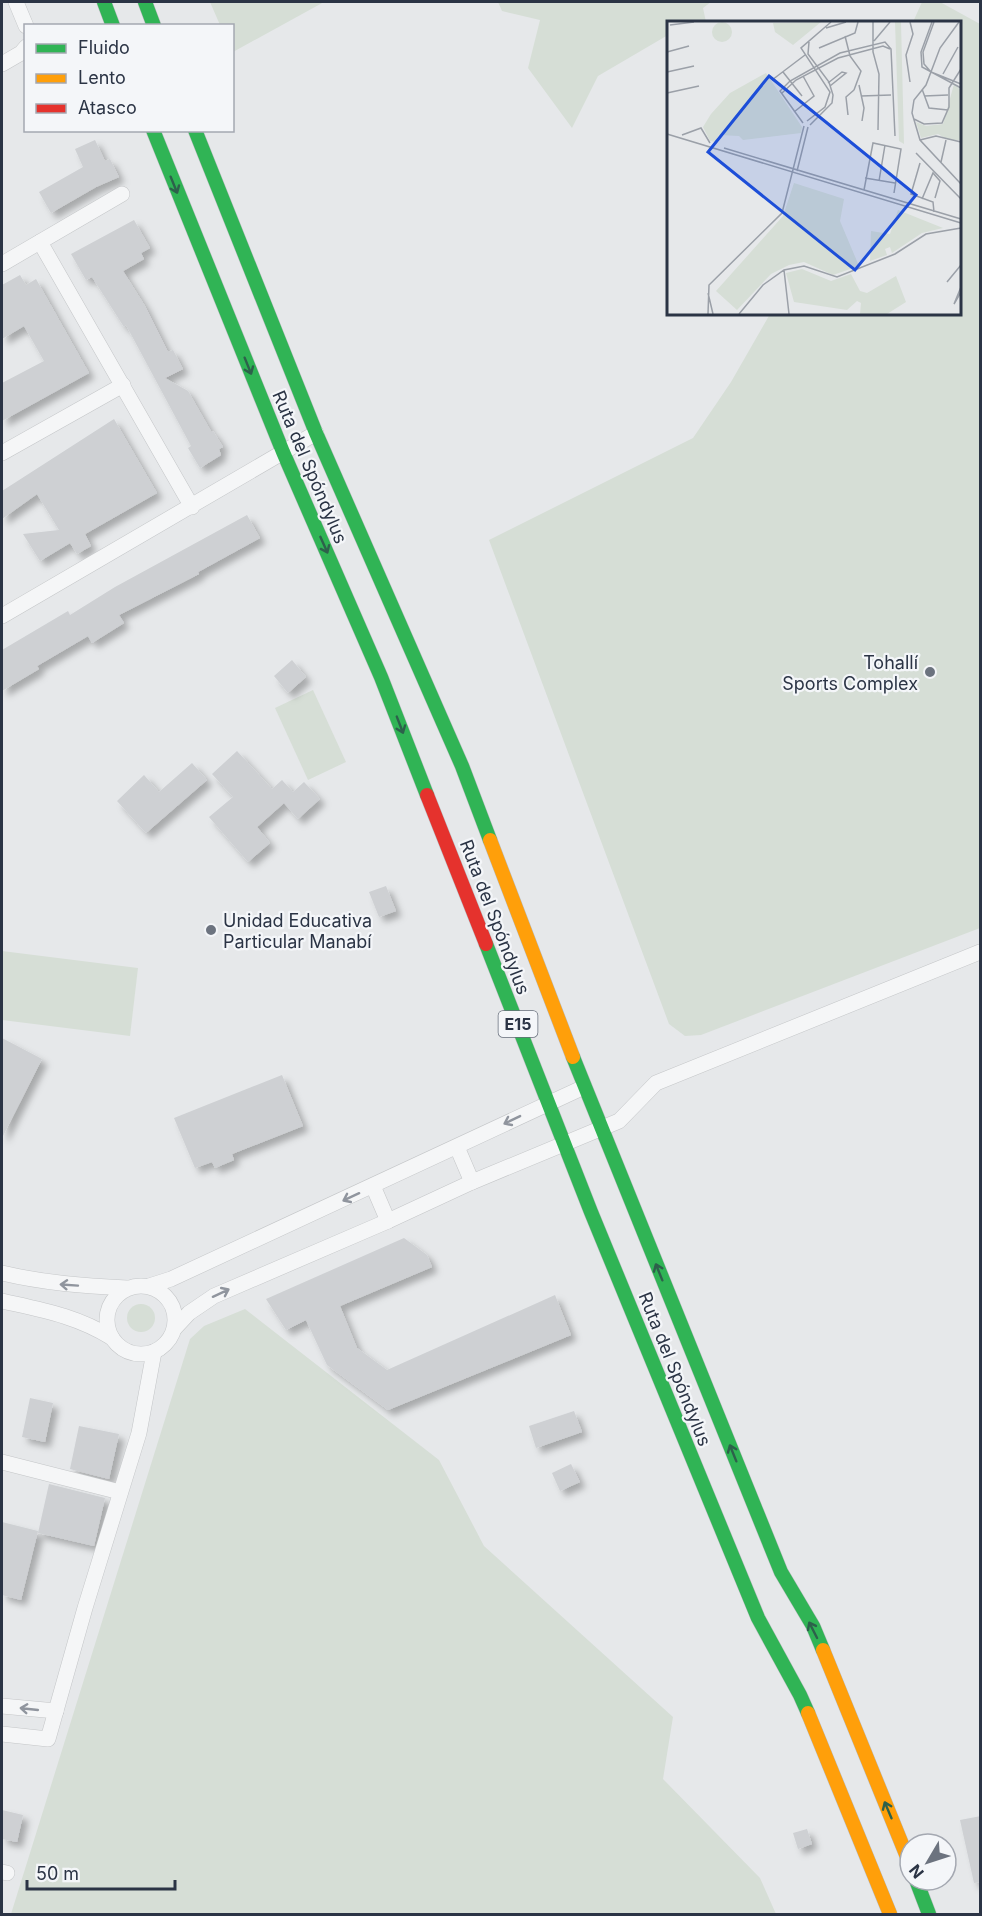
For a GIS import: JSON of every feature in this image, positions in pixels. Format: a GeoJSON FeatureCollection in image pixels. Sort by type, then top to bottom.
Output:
{"type":"FeatureCollection","features":[{"type":"Feature","properties":{"kind":"highway"},"geometry":{"type":"LineString","coordinates":[[104,2],[112,24]]}},
{"type":"Feature","properties":{"kind":"highway"},"geometry":{"type":"LineString","coordinates":[[145,2],[153,24]]}},
{"type":"Feature","properties":{"kind":"highway","name":"Ruta del Spóndylus"},"geometry":{"type":"LineString","coordinates":[[154,132],[283,452],[381,677],[548,1102],[758,1618],[800,1695],[890,1914]]}},
{"type":"Feature","properties":{"kind":"highway","name":"Ruta del Spóndylus"},"geometry":{"type":"LineString","coordinates":[[196,132],[316,433],[462,766],[584,1087],[781,1572],[813,1626],[898,1835]]}},
{"type":"Feature","properties":{"kind":"highway"},"geometry":{"type":"LineString","coordinates":[[921,1892],[929,1914]]}},
{"type":"Feature","properties":{"kind":"street"},"geometry":{"type":"LineString","coordinates":[[16,2],[25,24]]}},
{"type":"Feature","properties":{"kind":"street"},"geometry":{"type":"LineString","coordinates":[[2,64],[24,49]]}},
{"type":"Feature","properties":{"kind":"street"},"geometry":{"type":"LineString","coordinates":[[2,264],[122,194]]}},
{"type":"Feature","properties":{"kind":"street"},"geometry":{"type":"LineString","coordinates":[[40,242],[192,507]]}},
{"type":"Feature","properties":{"kind":"street"},"geometry":{"type":"LineString","coordinates":[[2,453],[123,385]]}},
{"type":"Feature","properties":{"kind":"street"},"geometry":{"type":"LineString","coordinates":[[2,616],[316,433]]}},
{"type":"Feature","properties":{"kind":"street"},"geometry":{"type":"LineString","coordinates":[[2,1301],[61,1314],[93,1326],[130,1352],[142,1354],[154,1352],[163,1346],[189,1313],[214,1296],[472,1182],[619,1121],[656,1083],[981,952]]}},
{"type":"Feature","properties":{"kind":"street"},"geometry":{"type":"LineString","coordinates":[[2,1273],[32,1281],[65,1285],[128,1288],[149,1286],[171,1279],[584,1087]]}},
{"type":"Feature","properties":{"kind":"street"},"geometry":{"type":"LineString","coordinates":[[457,1147],[472,1182]]}},
{"type":"Feature","properties":{"kind":"street"},"geometry":{"type":"LineString","coordinates":[[373,1186],[388,1221]]}},
{"type":"Feature","properties":{"kind":"street"},"geometry":{"type":"LineString","coordinates":[[149,1286],[159,1290],[167,1297],[176,1317],[175,1328]]}},
{"type":"Feature","properties":{"kind":"street"},"geometry":{"type":"LineString","coordinates":[[112,1338],[107,1315],[118,1295],[128,1288]]}},
{"type":"Feature","properties":{"kind":"street"},"geometry":{"type":"LineString","coordinates":[[2,1734],[48,1739],[85,1608],[139,1433],[154,1352]]}},
{"type":"Feature","properties":{"kind":"street"},"geometry":{"type":"LineString","coordinates":[[2,1462],[120,1492]]}},
{"type":"Feature","properties":{"kind":"street"},"geometry":{"type":"LineString","coordinates":[[2,1706],[56,1711]]}},
{"type":"Feature","properties":{"kind":"shaded area"},"geometry":{"type":"Polygon","coordinates":[[[210,2],[324,2],[234,51],[234,24],[220,24],[210,2]]]}},
{"type":"Feature","properties":{"kind":"shaded area"},"geometry":{"type":"Polygon","coordinates":[[[498,2],[711,2],[703,8],[706,21],[667,21],[667,36],[598,76],[572,128],[528,68],[540,20],[502,11],[498,2]]]}},
{"type":"Feature","properties":{"kind":"shaded area"},"geometry":{"type":"Polygon","coordinates":[[[922,2],[940,2],[980,24],[980,928],[701,1035],[685,1036],[669,1024],[489,540],[693,438],[731,382],[769,315],[961,315],[961,21],[913,21],[922,2]]]}},
{"type":"Feature","properties":{"kind":"shaded area"},"geometry":{"type":"Polygon","coordinates":[[[313,690],[346,762],[308,780],[275,708],[313,690]]]}},
{"type":"Feature","properties":{"kind":"shaded area"},"geometry":{"type":"Polygon","coordinates":[[[2,951],[138,968],[130,1036],[2,1020],[2,951]]]}},
{"type":"Feature","properties":{"kind":"shaded area"},"geometry":{"type":"Polygon","coordinates":[[[141,1304],[151,1308],[155,1318],[151,1328],[141,1332],[131,1328],[127,1318],[131,1308],[141,1304]]]}},
{"type":"Feature","properties":{"kind":"shaded area"},"geometry":{"type":"Polygon","coordinates":[[[245,1309],[439,1460],[484,1546],[673,1717],[663,1779],[760,1878],[776,1914],[11,1914],[190,1339],[204,1326],[245,1309]]]}},
{"type":"Feature","properties":{"kind":"building"},"geometry":{"type":"Polygon","coordinates":[[[95,140],[105,161],[110,159],[119,177],[96,187],[51,213],[39,192],[83,167],[75,149],[95,140]]]}},
{"type":"Feature","properties":{"kind":"building"},"geometry":{"type":"Polygon","coordinates":[[[134,220],[150,248],[141,253],[144,259],[123,271],[145,306],[168,352],[173,350],[183,369],[165,378],[188,391],[212,433],[213,431],[223,447],[219,449],[221,455],[200,468],[188,448],[191,446],[126,325],[124,327],[92,277],[86,280],[71,254],[134,220]]]}},
{"type":"Feature","properties":{"kind":"building"},"geometry":{"type":"Polygon","coordinates":[[[20,275],[26,285],[36,279],[89,373],[2,421],[2,383],[44,361],[24,326],[2,339],[2,285],[20,275]]]}},
{"type":"Feature","properties":{"kind":"building"},"geometry":{"type":"Polygon","coordinates":[[[114,419],[157,493],[85,534],[91,546],[77,554],[70,543],[40,561],[23,534],[59,530],[37,494],[2,519],[2,491],[114,419]]]}},
{"type":"Feature","properties":{"kind":"building"},"geometry":{"type":"Polygon","coordinates":[[[247,515],[260,538],[198,572],[199,574],[119,615],[124,623],[92,643],[88,636],[37,666],[39,669],[2,691],[2,650],[68,611],[70,615],[115,587],[247,515]]]}},
{"type":"Feature","properties":{"kind":"building"},"geometry":{"type":"Polygon","coordinates":[[[292,660],[306,677],[288,693],[274,676],[292,660]]]}},
{"type":"Feature","properties":{"kind":"building"},"geometry":{"type":"Polygon","coordinates":[[[237,751],[272,789],[282,780],[293,792],[304,782],[320,799],[298,819],[284,803],[257,827],[270,843],[248,862],[209,817],[233,797],[212,774],[237,751]]]}},
{"type":"Feature","properties":{"kind":"building"},"geometry":{"type":"Polygon","coordinates":[[[192,763],[207,780],[146,833],[117,801],[144,775],[159,792],[192,763]]]}},
{"type":"Feature","properties":{"kind":"building"},"geometry":{"type":"Polygon","coordinates":[[[386,886],[396,911],[379,917],[369,892],[386,886]]]}},
{"type":"Feature","properties":{"kind":"building"},"geometry":{"type":"Polygon","coordinates":[[[2,1038],[42,1059],[2,1138],[2,1038]]]}},
{"type":"Feature","properties":{"kind":"building"},"geometry":{"type":"Polygon","coordinates":[[[282,1075],[303,1126],[232,1154],[234,1160],[215,1168],[212,1162],[195,1168],[174,1118],[282,1075]]]}},
{"type":"Feature","properties":{"kind":"building"},"geometry":{"type":"Polygon","coordinates":[[[404,1238],[427,1255],[432,1267],[340,1306],[357,1348],[387,1370],[555,1295],[571,1335],[388,1410],[327,1365],[306,1320],[286,1330],[266,1299],[404,1238]]]}},
{"type":"Feature","properties":{"kind":"building"},"geometry":{"type":"Polygon","coordinates":[[[30,1398],[53,1403],[45,1442],[22,1437],[30,1398]]]}},
{"type":"Feature","properties":{"kind":"building"},"geometry":{"type":"Polygon","coordinates":[[[574,1411],[582,1432],[536,1448],[529,1426],[574,1411]]]}},
{"type":"Feature","properties":{"kind":"building"},"geometry":{"type":"Polygon","coordinates":[[[79,1426],[119,1434],[109,1479],[70,1469],[79,1426]]]}},
{"type":"Feature","properties":{"kind":"building"},"geometry":{"type":"Polygon","coordinates":[[[571,1464],[580,1482],[560,1491],[552,1473],[571,1464]]]}},
{"type":"Feature","properties":{"kind":"building"},"geometry":{"type":"Polygon","coordinates":[[[49,1484],[105,1498],[94,1546],[38,1533],[49,1484]]]}},
{"type":"Feature","properties":{"kind":"building"},"geometry":{"type":"Polygon","coordinates":[[[2,1522],[38,1531],[21,1600],[2,1595],[2,1522]]]}},
{"type":"Feature","properties":{"kind":"building"},"geometry":{"type":"Polygon","coordinates":[[[2,1810],[23,1815],[17,1842],[2,1839],[2,1810]]]}},
{"type":"Feature","properties":{"kind":"building"},"geometry":{"type":"Polygon","coordinates":[[[981,1816],[981,1882],[974,1883],[960,1820],[981,1816]]]}},
{"type":"Feature","properties":{"kind":"building"},"geometry":{"type":"Polygon","coordinates":[[[807,1829],[812,1844],[798,1849],[793,1833],[807,1829]]]}},
{"type":"Feature","properties":{"kind":"traffic: fast"},"geometry":{"type":"LineString","coordinates":[[104,2],[112,24]]}},
{"type":"Feature","properties":{"kind":"traffic: fast"},"geometry":{"type":"LineString","coordinates":[[145,2],[153,24]]}},
{"type":"Feature","properties":{"kind":"traffic: fast"},"geometry":{"type":"LineString","coordinates":[[154,132],[283,452],[381,677],[427,795]]}},
{"type":"Feature","properties":{"kind":"traffic: fast"},"geometry":{"type":"LineString","coordinates":[[196,132],[316,433],[462,766],[490,840]]}},
{"type":"Feature","properties":{"kind":"traffic: fast"},"geometry":{"type":"LineString","coordinates":[[486,944],[591,1212],[758,1618],[808,1713]]}},
{"type":"Feature","properties":{"kind":"traffic: fast"},"geometry":{"type":"LineString","coordinates":[[573,1057],[781,1572],[813,1626],[823,1650]]}},
{"type":"Feature","properties":{"kind":"traffic: fast"},"geometry":{"type":"LineString","coordinates":[[921,1892],[929,1914]]}},
{"type":"Feature","properties":{"kind":"traffic: slow"},"geometry":{"type":"LineString","coordinates":[[490,840],[573,1057]]}},
{"type":"Feature","properties":{"kind":"traffic: slow"},"geometry":{"type":"LineString","coordinates":[[823,1650],[898,1834]]}},
{"type":"Feature","properties":{"kind":"traffic: slow"},"geometry":{"type":"LineString","coordinates":[[808,1713],[890,1914]]}},
{"type":"Feature","properties":{"kind":"traffic: jam"},"geometry":{"type":"LineString","coordinates":[[427,795],[486,944]]}},
{"type":"Feature","properties":{"kind":"place","name":"Tohallí Sports Complex"},"geometry":{"type":"Point","coordinates":[930,672]}},
{"type":"Feature","properties":{"kind":"place","name":"Unidad Educativa Particular Manabí"},"geometry":{"type":"Point","coordinates":[211,930]}}]}
